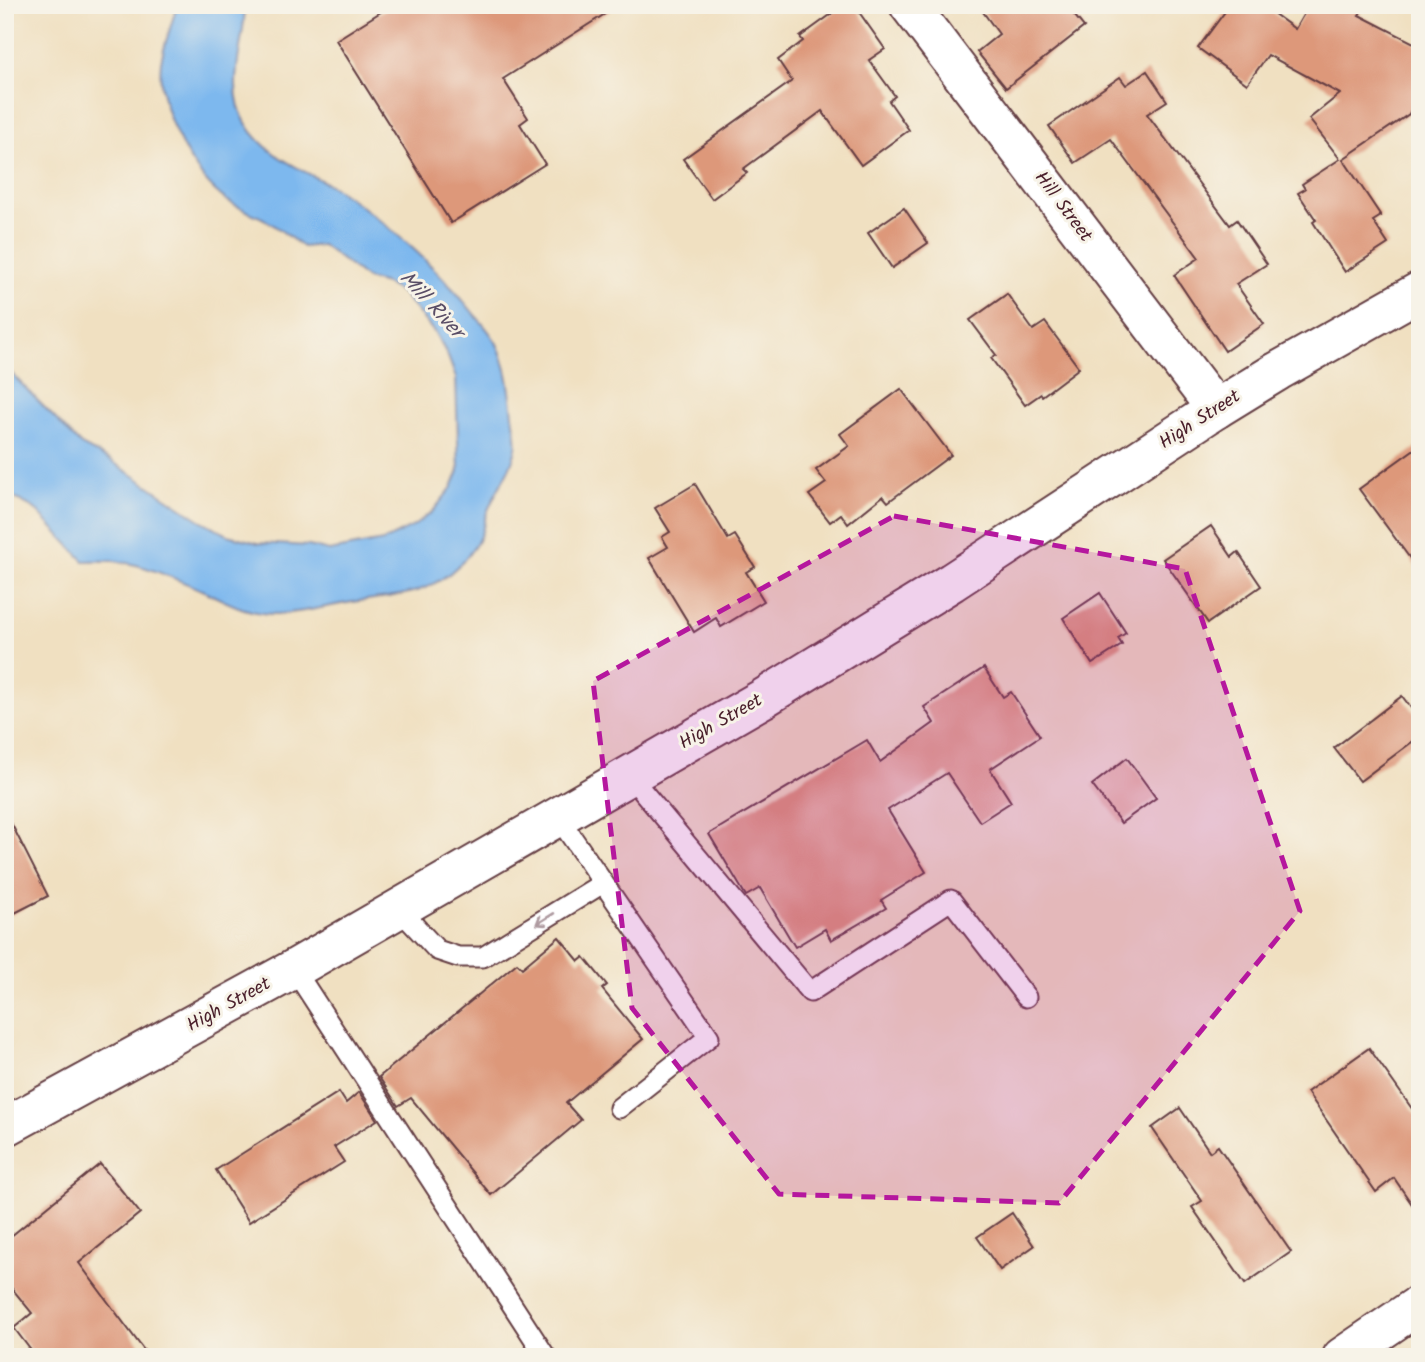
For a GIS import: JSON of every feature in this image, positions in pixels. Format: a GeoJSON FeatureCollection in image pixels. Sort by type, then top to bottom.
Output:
{"type":"FeatureCollection","features":[{"type":"Feature","properties":{"kind":"street","name":"Hill Street"},"geometry":{"type":"LineString","coordinates":[[909,5],[1216,409]]}},
{"type":"Feature","properties":{"kind":"street","name":"High Street"},"geometry":{"type":"LineString","coordinates":[[5,1127],[294,969],[762,699],[889,621],[1216,409],[1420,291]]}},
{"type":"Feature","properties":{"kind":"street"},"geometry":{"type":"LineString","coordinates":[[1342,1357],[1420,1304]]}},
{"type":"Feature","properties":{"kind":"lane"},"geometry":{"type":"LineString","coordinates":[[629,775],[810,992],[951,900],[1026,997]]}},
{"type":"Feature","properties":{"kind":"lane"},"geometry":{"type":"LineString","coordinates":[[558,817],[709,1037],[619,1108]]}},
{"type":"Feature","properties":{"kind":"lane"},"geometry":{"type":"LineString","coordinates":[[399,908],[437,950],[458,957],[483,957],[603,883]]}},
{"type":"Feature","properties":{"kind":"lane"},"geometry":{"type":"LineString","coordinates":[[294,969],[546,1357]]}},
{"type":"Feature","properties":{"kind":"highlighted area"},"geometry":{"type":"Polygon","coordinates":[[[894,516],[1185,569],[1300,911],[1059,1203],[779,1194],[632,1008],[593,681],[894,516]]]}},
{"type":"Feature","properties":{"kind":"water","name":"Mill River"},"geometry":{"type":"Polygon","coordinates":[[[177,5],[245,5],[237,65],[237,95],[240,109],[254,135],[275,154],[338,190],[394,232],[445,280],[488,330],[498,346],[510,388],[517,440],[514,456],[490,505],[474,547],[447,575],[422,589],[397,596],[296,612],[254,612],[141,566],[117,561],[84,561],[34,508],[5,493],[5,367],[81,445],[110,460],[200,520],[228,535],[258,543],[309,546],[329,551],[383,541],[414,526],[433,511],[452,487],[459,471],[456,378],[435,333],[402,293],[386,284],[367,279],[322,245],[303,247],[269,222],[226,200],[197,170],[169,117],[161,79],[162,55],[177,5]]]}},
{"type":"Feature","properties":{"kind":"building"},"geometry":{"type":"Polygon","coordinates":[[[392,5],[619,5],[503,79],[528,118],[520,124],[545,164],[451,223],[336,40],[392,5]]]}},
{"type":"Feature","properties":{"kind":"building"},"geometry":{"type":"Polygon","coordinates":[[[844,5],[854,5],[885,49],[869,60],[895,96],[889,101],[909,130],[861,165],[822,111],[743,169],[747,173],[712,199],[683,159],[792,81],[778,60],[803,41],[800,37],[844,5]]]}},
{"type":"Feature","properties":{"kind":"building"},"geometry":{"type":"Polygon","coordinates":[[[978,5],[1066,5],[1084,27],[1006,88],[977,52],[999,34],[978,5]]]}},
{"type":"Feature","properties":{"kind":"building"},"geometry":{"type":"Polygon","coordinates":[[[1230,5],[1262,5],[1295,29],[1309,5],[1365,5],[1359,15],[1420,46],[1420,93],[1409,114],[1343,159],[1381,216],[1373,221],[1388,244],[1345,272],[1298,193],[1305,189],[1302,184],[1340,159],[1309,119],[1340,94],[1268,55],[1247,84],[1198,48],[1230,5]]]}},
{"type":"Feature","properties":{"kind":"building"},"geometry":{"type":"Polygon","coordinates":[[[1147,71],[1167,101],[1147,114],[1230,225],[1237,220],[1267,264],[1236,284],[1264,324],[1225,351],[1174,275],[1199,258],[1111,139],[1075,163],[1049,126],[1120,77],[1126,85],[1147,71]]]}},
{"type":"Feature","properties":{"kind":"building"},"geometry":{"type":"Polygon","coordinates":[[[904,208],[928,243],[892,268],[868,233],[904,208]]]}},
{"type":"Feature","properties":{"kind":"building"},"geometry":{"type":"Polygon","coordinates":[[[1007,294],[1033,330],[1045,322],[1079,368],[1042,396],[1041,394],[1025,405],[991,358],[996,355],[970,320],[1007,294]]]}},
{"type":"Feature","properties":{"kind":"building"},"geometry":{"type":"Polygon","coordinates":[[[901,389],[951,455],[888,502],[883,496],[848,524],[841,514],[830,522],[809,495],[826,483],[816,470],[849,446],[840,434],[901,389]]]}},
{"type":"Feature","properties":{"kind":"building"},"geometry":{"type":"Polygon","coordinates":[[[1420,445],[1420,572],[1359,489],[1420,445]]]}},
{"type":"Feature","properties":{"kind":"building"},"geometry":{"type":"Polygon","coordinates":[[[695,484],[728,539],[735,535],[755,567],[746,572],[764,601],[721,627],[716,618],[694,632],[649,558],[668,547],[662,537],[670,532],[655,508],[695,484]]]}},
{"type":"Feature","properties":{"kind":"building"},"geometry":{"type":"Polygon","coordinates":[[[1211,526],[1232,557],[1238,552],[1261,586],[1208,623],[1163,559],[1211,526]]]}},
{"type":"Feature","properties":{"kind":"building"},"geometry":{"type":"Polygon","coordinates":[[[1100,593],[1126,633],[1118,638],[1122,645],[1092,664],[1063,618],[1100,593]]]}},
{"type":"Feature","properties":{"kind":"building"},"geometry":{"type":"Polygon","coordinates":[[[984,668],[1003,697],[1011,692],[1040,736],[990,769],[1011,802],[980,822],[947,773],[888,810],[926,872],[881,900],[886,908],[831,940],[825,929],[795,947],[760,888],[746,896],[709,834],[867,740],[880,762],[934,723],[924,707],[984,668]]]}},
{"type":"Feature","properties":{"kind":"building"},"geometry":{"type":"Polygon","coordinates":[[[1402,696],[1420,720],[1420,736],[1360,781],[1334,748],[1402,696]]]}},
{"type":"Feature","properties":{"kind":"building"},"geometry":{"type":"Polygon","coordinates":[[[1127,758],[1156,798],[1121,823],[1092,785],[1127,758]]]}},
{"type":"Feature","properties":{"kind":"building"},"geometry":{"type":"Polygon","coordinates":[[[5,811],[48,896],[5,918],[5,811]]]}},
{"type":"Feature","properties":{"kind":"building"},"geometry":{"type":"Polygon","coordinates":[[[559,937],[579,961],[584,957],[607,985],[602,989],[643,1039],[566,1103],[581,1120],[491,1195],[411,1098],[398,1106],[379,1077],[517,963],[522,968],[559,937]]]}},
{"type":"Feature","properties":{"kind":"building"},"geometry":{"type":"Polygon","coordinates":[[[1369,1048],[1420,1120],[1420,1216],[1394,1178],[1376,1192],[1307,1092],[1369,1048]]]}},
{"type":"Feature","properties":{"kind":"building"},"geometry":{"type":"Polygon","coordinates":[[[339,1092],[346,1103],[359,1092],[377,1120],[334,1147],[344,1162],[249,1222],[216,1170],[339,1092]]]}},
{"type":"Feature","properties":{"kind":"building"},"geometry":{"type":"Polygon","coordinates":[[[1180,1108],[1210,1152],[1218,1146],[1291,1252],[1245,1284],[1192,1207],[1202,1201],[1152,1128],[1180,1108]]]}},
{"type":"Feature","properties":{"kind":"building"},"geometry":{"type":"Polygon","coordinates":[[[100,1164],[140,1213],[79,1263],[149,1357],[36,1357],[14,1328],[32,1313],[5,1280],[5,1241],[100,1164]]]}},
{"type":"Feature","properties":{"kind":"building"},"geometry":{"type":"Polygon","coordinates":[[[1012,1213],[1034,1246],[1000,1270],[977,1237],[1012,1213]]]}}]}
